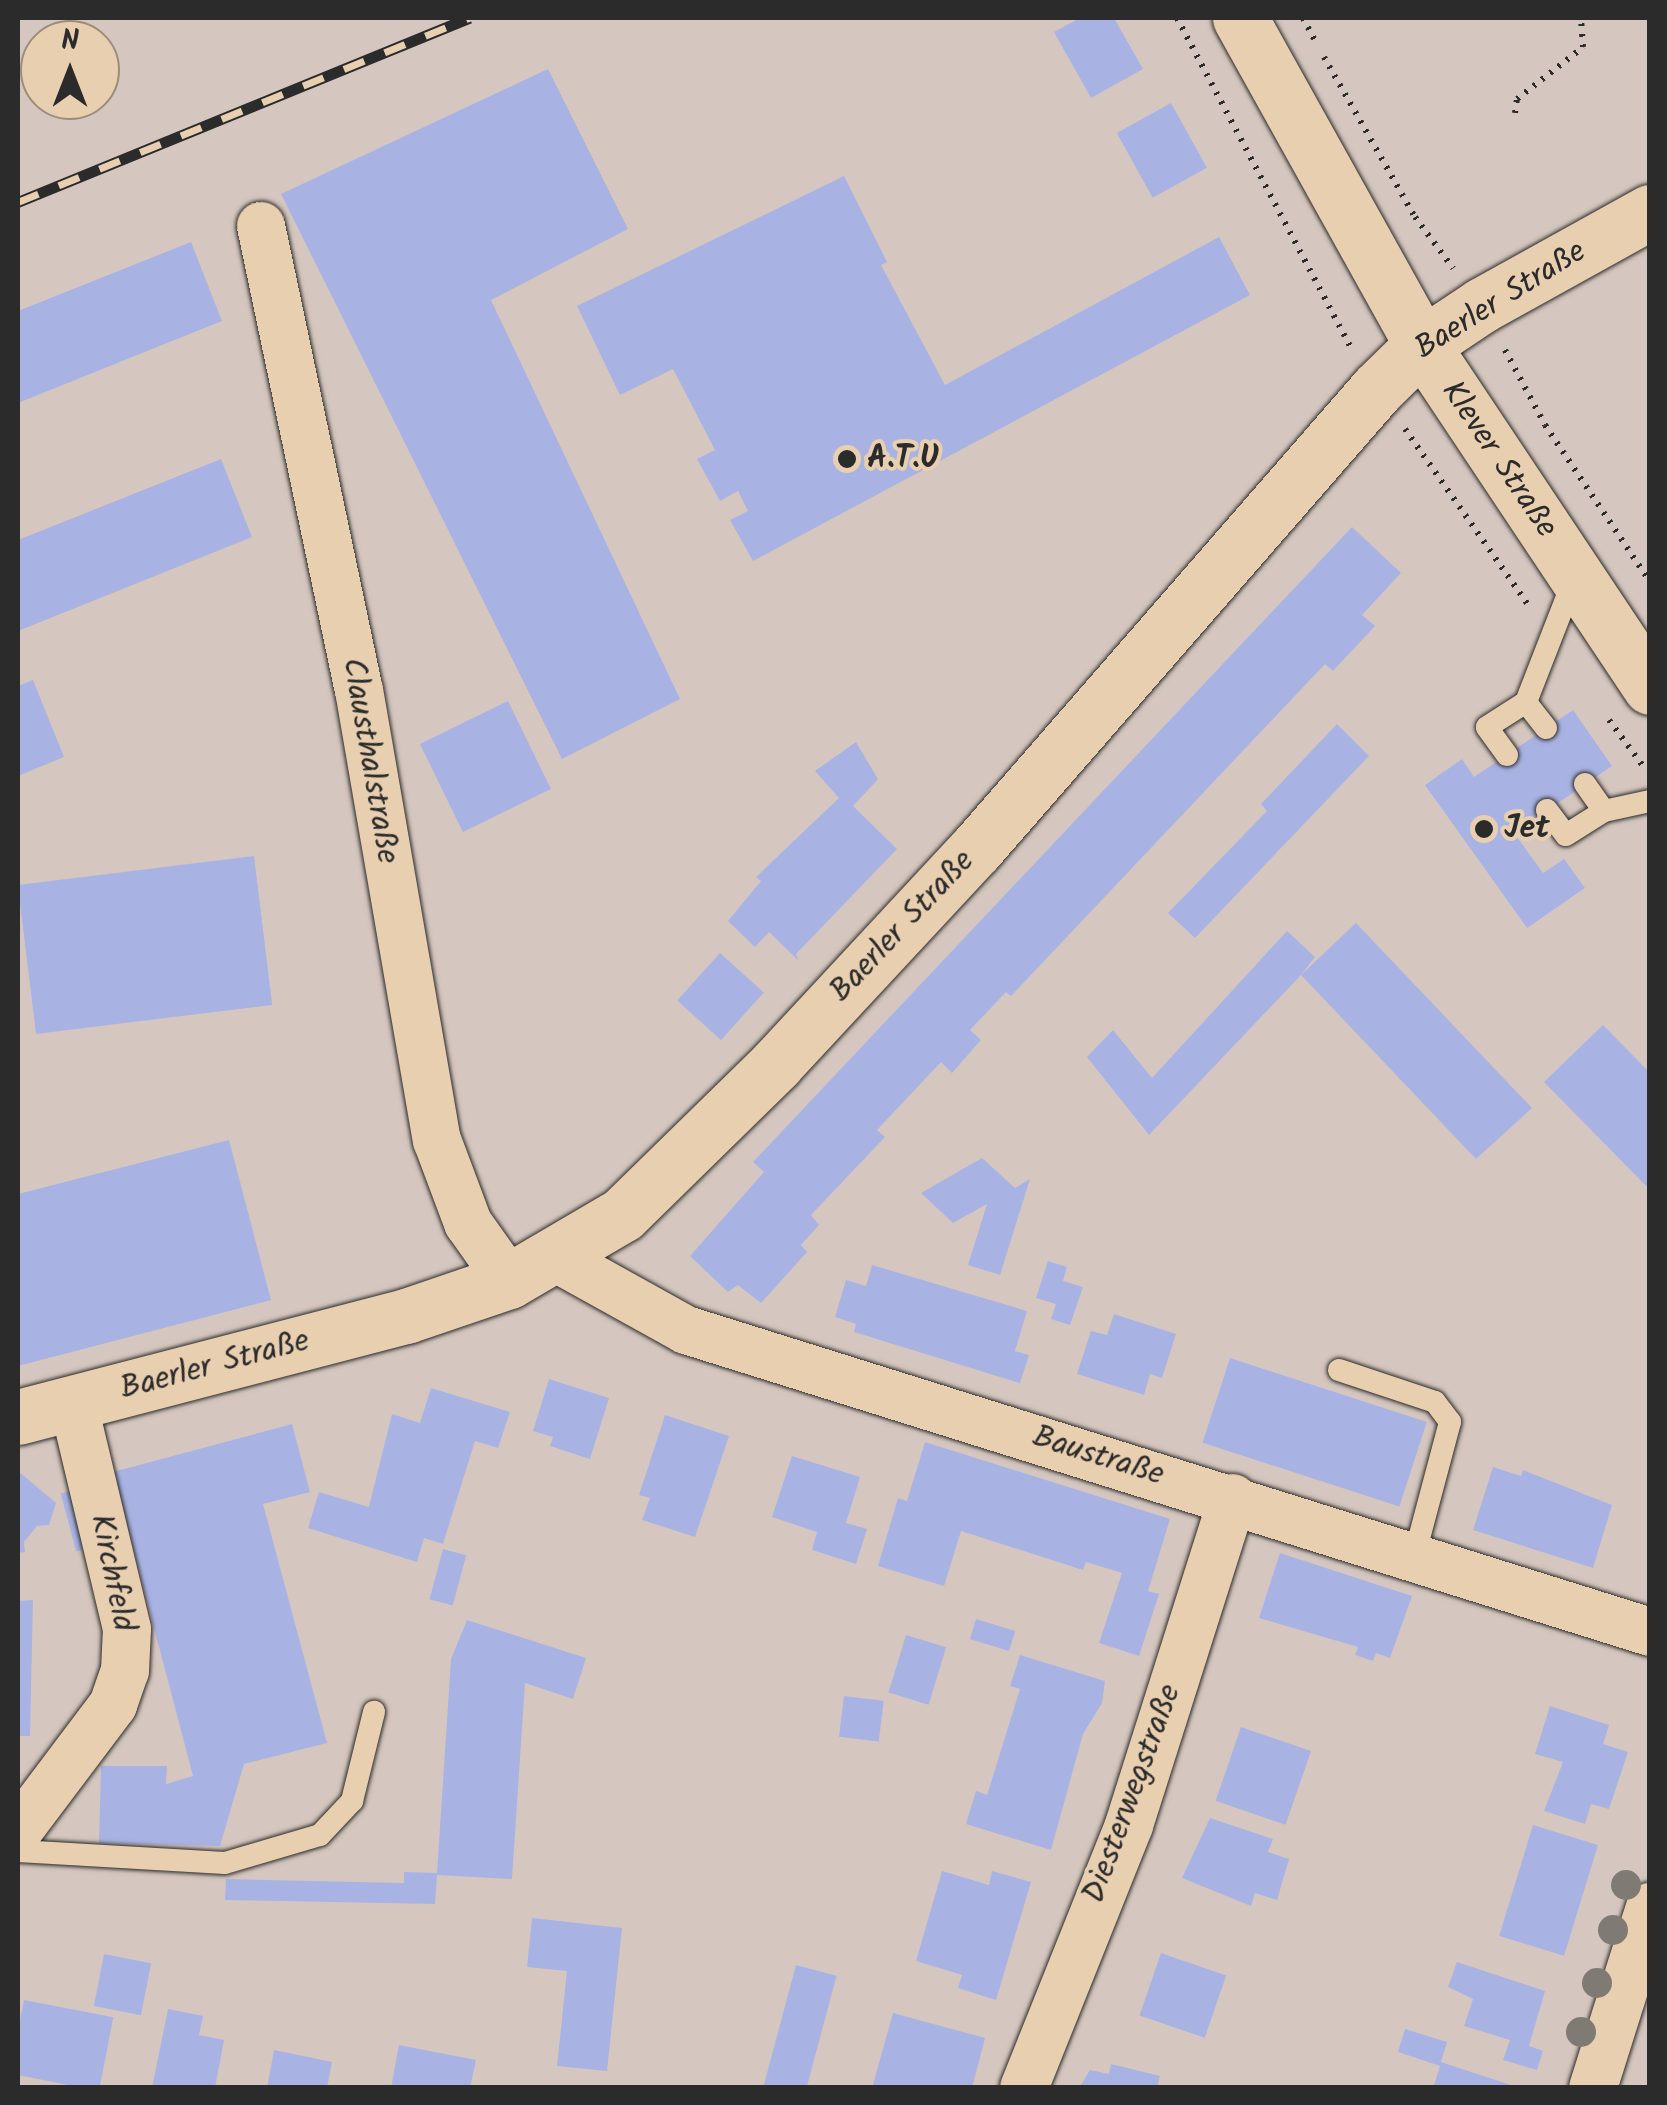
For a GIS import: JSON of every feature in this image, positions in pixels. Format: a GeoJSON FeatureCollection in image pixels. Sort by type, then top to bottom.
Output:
{"type":"FeatureCollection","features":[{"type":"Feature","properties":{"kind":"main road","name":"Klever Straße"},"geometry":{"type":"LineString","coordinates":[[1240,18],[1422,345],[1650,687]]}},
{"type":"Feature","properties":{"kind":"main road","name":"Baerler Straße"},"geometry":{"type":"LineString","coordinates":[[18,1416],[406,1316],[532,1270],[623,1214],[776,1064],[1422,345],[1650,212]]}},
{"type":"Feature","properties":{"kind":"street","name":"Clausthalstraße"},"geometry":{"type":"LineString","coordinates":[[260,226],[358,690],[437,1140],[468,1224],[532,1270]]}},
{"type":"Feature","properties":{"kind":"street","name":"Baustraße"},"geometry":{"type":"LineString","coordinates":[[532,1270],[686,1330],[1233,1498],[1650,1632]]}},
{"type":"Feature","properties":{"kind":"street","name":"Kirchfeld"},"geometry":{"type":"LineString","coordinates":[[18,1831],[114,1705],[126,1670],[127,1629],[72,1403]]}},
{"type":"Feature","properties":{"kind":"street","name":"Diesterwegstraße"},"geometry":{"type":"LineString","coordinates":[[1024,2088],[1129,1825],[1233,1498]]}},
{"type":"Feature","properties":{"kind":"street"},"geometry":{"type":"LineString","coordinates":[[1593,2088],[1650,1907]]}},
{"type":"Feature","properties":{"kind":"lane"},"geometry":{"type":"LineString","coordinates":[[1507,755],[1487,727],[1526,702],[1575,576]]}},
{"type":"Feature","properties":{"kind":"lane"},"geometry":{"type":"LineString","coordinates":[[1526,702],[1546,728]]}},
{"type":"Feature","properties":{"kind":"lane"},"geometry":{"type":"LineString","coordinates":[[1585,784],[1604,810]]}},
{"type":"Feature","properties":{"kind":"lane"},"geometry":{"type":"LineString","coordinates":[[1547,810],[1566,835],[1604,810],[1650,801]]}},
{"type":"Feature","properties":{"kind":"lane"},"geometry":{"type":"LineString","coordinates":[[1339,1370],[1435,1402],[1450,1422],[1414,1557]]}},
{"type":"Feature","properties":{"kind":"lane"},"geometry":{"type":"LineString","coordinates":[[18,1851],[225,1863],[320,1835],[352,1801],[374,1712]]}},
{"type":"Feature","properties":{"kind":"path"},"geometry":{"type":"LineString","coordinates":[[1516,113],[1517,99],[1582,47],[1581,18]]}},
{"type":"Feature","properties":{"kind":"building"},"geometry":{"type":"Polygon","coordinates":[[[1080,18],[1114,18],[1143,69],[1091,98],[1054,32],[1080,18]]]}},
{"type":"Feature","properties":{"kind":"building"},"geometry":{"type":"Polygon","coordinates":[[[548,69],[628,229],[491,300],[680,699],[562,759],[281,194],[548,69]]]}},
{"type":"Feature","properties":{"kind":"building"},"geometry":{"type":"Polygon","coordinates":[[[1171,103],[1207,168],[1153,198],[1117,133],[1171,103]]]}},
{"type":"Feature","properties":{"kind":"building"},"geometry":{"type":"Polygon","coordinates":[[[844,176],[887,262],[881,265],[945,385],[1219,237],[1250,295],[753,561],[730,520],[748,511],[738,491],[720,501],[697,459],[715,450],[673,369],[620,395],[577,306],[844,176]]]}},
{"type":"Feature","properties":{"kind":"building"},"geometry":{"type":"Polygon","coordinates":[[[191,242],[222,321],[18,403],[18,311],[191,242]]]}},
{"type":"Feature","properties":{"kind":"building"},"geometry":{"type":"Polygon","coordinates":[[[221,459],[252,537],[18,631],[18,540],[221,459]]]}},
{"type":"Feature","properties":{"kind":"building"},"geometry":{"type":"Polygon","coordinates":[[[1352,527],[1401,573],[1362,615],[1375,626],[1333,671],[1325,664],[1011,996],[1006,992],[970,1030],[981,1040],[952,1073],[941,1062],[877,1130],[885,1137],[811,1215],[819,1225],[801,1245],[807,1252],[761,1303],[738,1285],[728,1292],[690,1256],[764,1172],[753,1162],[1352,527]]]}},
{"type":"Feature","properties":{"kind":"building"},"geometry":{"type":"Polygon","coordinates":[[[33,680],[64,757],[18,776],[18,686],[33,680]]]}},
{"type":"Feature","properties":{"kind":"building"},"geometry":{"type":"Polygon","coordinates":[[[508,701],[551,789],[463,832],[420,744],[508,701]]]}},
{"type":"Feature","properties":{"kind":"building"},"geometry":{"type":"Polygon","coordinates":[[[1573,710],[1612,766],[1514,833],[1543,873],[1564,859],[1585,888],[1527,928],[1425,785],[1462,759],[1474,777],[1573,710]]]}},
{"type":"Feature","properties":{"kind":"building"},"geometry":{"type":"Polygon","coordinates":[[[1337,724],[1369,756],[1195,938],[1168,913],[1267,811],[1261,804],[1337,724]]]}},
{"type":"Feature","properties":{"kind":"building"},"geometry":{"type":"Polygon","coordinates":[[[856,742],[878,779],[853,806],[897,849],[796,954],[799,961],[769,932],[755,947],[728,921],[761,881],[756,877],[839,798],[815,771],[856,742]]]}},
{"type":"Feature","properties":{"kind":"building"},"geometry":{"type":"Polygon","coordinates":[[[254,856],[272,1005],[36,1034],[18,885],[254,856]]]}},
{"type":"Feature","properties":{"kind":"building"},"geometry":{"type":"Polygon","coordinates":[[[1356,923],[1532,1108],[1476,1159],[1301,975],[1356,923]]]}},
{"type":"Feature","properties":{"kind":"building"},"geometry":{"type":"Polygon","coordinates":[[[1287,931],[1315,957],[1149,1135],[1087,1057],[1113,1030],[1152,1078],[1287,931]]]}},
{"type":"Feature","properties":{"kind":"building"},"geometry":{"type":"Polygon","coordinates":[[[720,953],[764,992],[721,1040],[677,1001],[720,953]]]}},
{"type":"Feature","properties":{"kind":"building"},"geometry":{"type":"Polygon","coordinates":[[[1603,1025],[1650,1073],[1650,1190],[1544,1082],[1603,1025]]]}},
{"type":"Feature","properties":{"kind":"building"},"geometry":{"type":"Polygon","coordinates":[[[229,1140],[271,1300],[18,1366],[18,1194],[229,1140]]]}},
{"type":"Feature","properties":{"kind":"building"},"geometry":{"type":"Polygon","coordinates":[[[982,1158],[1015,1188],[1030,1179],[1000,1275],[968,1265],[987,1204],[953,1223],[921,1193],[982,1158]]]}},
{"type":"Feature","properties":{"kind":"building"},"geometry":{"type":"Polygon","coordinates":[[[1048,1261],[1067,1267],[1063,1281],[1083,1287],[1070,1325],[1051,1319],[1056,1304],[1036,1298],[1048,1261]]]}},
{"type":"Feature","properties":{"kind":"building"},"geometry":{"type":"Polygon","coordinates":[[[872,1265],[1027,1311],[1015,1351],[1029,1355],[1020,1383],[854,1332],[856,1324],[835,1317],[846,1280],[866,1286],[872,1265]]]}},
{"type":"Feature","properties":{"kind":"building"},"geometry":{"type":"Polygon","coordinates":[[[1114,1314],[1176,1334],[1162,1378],[1150,1374],[1144,1395],[1077,1374],[1091,1331],[1107,1335],[1114,1314]]]}},
{"type":"Feature","properties":{"kind":"building"},"geometry":{"type":"Polygon","coordinates":[[[1230,1358],[1427,1422],[1399,1507],[1202,1443],[1230,1358]]]}},
{"type":"Feature","properties":{"kind":"building"},"geometry":{"type":"Polygon","coordinates":[[[549,1379],[609,1398],[590,1459],[550,1446],[553,1437],[533,1431],[549,1379]]]}},
{"type":"Feature","properties":{"kind":"building"},"geometry":{"type":"Polygon","coordinates":[[[431,1388],[510,1412],[498,1448],[475,1441],[443,1544],[424,1538],[417,1562],[308,1528],[319,1492],[369,1507],[392,1414],[420,1423],[431,1388]]]}},
{"type":"Feature","properties":{"kind":"building"},"geometry":{"type":"Polygon","coordinates":[[[665,1415],[729,1436],[695,1537],[642,1520],[650,1498],[639,1495],[665,1415]]]}},
{"type":"Feature","properties":{"kind":"building"},"geometry":{"type":"Polygon","coordinates":[[[292,1424],[310,1492],[263,1504],[327,1743],[244,1764],[220,1846],[99,1843],[101,1766],[167,1766],[166,1784],[193,1776],[113,1472],[292,1424]]]}},
{"type":"Feature","properties":{"kind":"building"},"geometry":{"type":"Polygon","coordinates":[[[925,1442],[1170,1519],[1148,1591],[1159,1594],[1139,1656],[1099,1643],[1122,1573],[1086,1562],[1083,1570],[961,1531],[944,1586],[878,1566],[898,1498],[907,1501],[925,1442]]]}},
{"type":"Feature","properties":{"kind":"building"},"geometry":{"type":"Polygon","coordinates":[[[792,1456],[860,1477],[846,1523],[867,1529],[856,1564],[812,1550],[817,1532],[772,1517],[792,1456]]]}},
{"type":"Feature","properties":{"kind":"building"},"geometry":{"type":"Polygon","coordinates":[[[1493,1467],[1521,1476],[1523,1470],[1612,1505],[1593,1568],[1473,1530],[1493,1467]]]}},
{"type":"Feature","properties":{"kind":"building"},"geometry":{"type":"Polygon","coordinates":[[[18,1471],[56,1503],[49,1525],[37,1526],[24,1542],[25,1552],[18,1553],[18,1471]]]}},
{"type":"Feature","properties":{"kind":"building"},"geometry":{"type":"Polygon","coordinates":[[[81,1488],[97,1546],[76,1551],[61,1493],[81,1488]]]}},
{"type":"Feature","properties":{"kind":"building"},"geometry":{"type":"Polygon","coordinates":[[[443,1549],[466,1555],[453,1605],[430,1599],[443,1549]]]}},
{"type":"Feature","properties":{"kind":"building"},"geometry":{"type":"Polygon","coordinates":[[[1280,1553],[1412,1596],[1390,1658],[1376,1653],[1373,1661],[1355,1655],[1358,1647],[1259,1618],[1280,1553]]]}},
{"type":"Feature","properties":{"kind":"building"},"geometry":{"type":"Polygon","coordinates":[[[33,1600],[30,1736],[18,1736],[18,1601],[33,1600]]]}},
{"type":"Feature","properties":{"kind":"building"},"geometry":{"type":"Polygon","coordinates":[[[976,1619],[1015,1631],[1009,1651],[970,1639],[976,1619]]]}},
{"type":"Feature","properties":{"kind":"building"},"geometry":{"type":"Polygon","coordinates":[[[467,1620],[586,1658],[573,1699],[525,1683],[512,1879],[437,1875],[435,1904],[225,1900],[226,1879],[404,1883],[404,1872],[437,1873],[451,1659],[467,1620]]]}},
{"type":"Feature","properties":{"kind":"building"},"geometry":{"type":"Polygon","coordinates":[[[906,1635],[946,1647],[929,1705],[888,1692],[906,1635]]]}},
{"type":"Feature","properties":{"kind":"building"},"geometry":{"type":"Polygon","coordinates":[[[1020,1655],[1105,1681],[1102,1703],[1083,1734],[1051,1850],[966,1824],[976,1791],[987,1795],[1020,1689],[1010,1686],[1020,1655]]]}},
{"type":"Feature","properties":{"kind":"building"},"geometry":{"type":"Polygon","coordinates":[[[844,1696],[884,1701],[879,1742],[839,1737],[844,1696]]]}},
{"type":"Feature","properties":{"kind":"building"},"geometry":{"type":"Polygon","coordinates":[[[1550,1706],[1609,1725],[1603,1744],[1628,1752],[1609,1809],[1591,1804],[1585,1824],[1544,1811],[1563,1762],[1535,1754],[1550,1706]]]}},
{"type":"Feature","properties":{"kind":"building"},"geometry":{"type":"Polygon","coordinates":[[[1241,1727],[1311,1751],[1286,1825],[1216,1801],[1241,1727]]]}},
{"type":"Feature","properties":{"kind":"building"},"geometry":{"type":"Polygon","coordinates":[[[1210,1818],[1273,1839],[1268,1852],[1289,1859],[1277,1900],[1255,1893],[1251,1906],[1182,1878],[1210,1818]]]}},
{"type":"Feature","properties":{"kind":"building"},"geometry":{"type":"Polygon","coordinates":[[[1533,1825],[1598,1845],[1564,1956],[1499,1936],[1533,1825]]]}},
{"type":"Feature","properties":{"kind":"building"},"geometry":{"type":"Polygon","coordinates":[[[942,1871],[989,1885],[992,1871],[1031,1882],[996,2000],[958,1988],[962,1975],[916,1961],[942,1871]]]}},
{"type":"Feature","properties":{"kind":"building"},"geometry":{"type":"Polygon","coordinates":[[[532,1918],[622,1928],[607,2071],[557,2066],[567,1971],[527,1967],[532,1918]]]}},
{"type":"Feature","properties":{"kind":"building"},"geometry":{"type":"Polygon","coordinates":[[[1161,1953],[1226,1975],[1205,2038],[1140,2015],[1161,1953]]]}},
{"type":"Feature","properties":{"kind":"building"},"geometry":{"type":"Polygon","coordinates":[[[104,1954],[151,1963],[141,2015],[94,2006],[104,1954]]]}},
{"type":"Feature","properties":{"kind":"building"},"geometry":{"type":"Polygon","coordinates":[[[1457,1962],[1545,1991],[1529,2046],[1543,2051],[1537,2070],[1503,2060],[1510,2040],[1464,2026],[1473,1999],[1448,1987],[1457,1962]]]}},
{"type":"Feature","properties":{"kind":"building"},"geometry":{"type":"Polygon","coordinates":[[[796,1965],[837,1976],[807,2088],[764,2085],[796,1965]]]}},
{"type":"Feature","properties":{"kind":"building"},"geometry":{"type":"Polygon","coordinates":[[[24,2000],[113,2017],[100,2088],[18,2075],[18,2031],[24,2000]]]}},
{"type":"Feature","properties":{"kind":"building"},"geometry":{"type":"Polygon","coordinates":[[[168,2009],[203,2016],[199,2035],[224,2040],[215,2088],[152,2088],[168,2009]]]}},
{"type":"Feature","properties":{"kind":"building"},"geometry":{"type":"Polygon","coordinates":[[[893,2013],[985,2038],[972,2088],[872,2088],[893,2013]]]}},
{"type":"Feature","properties":{"kind":"building"},"geometry":{"type":"Polygon","coordinates":[[[1405,2029],[1447,2042],[1441,2062],[1520,2088],[1433,2088],[1440,2066],[1398,2052],[1405,2029]]]}},
{"type":"Feature","properties":{"kind":"building"},"geometry":{"type":"Polygon","coordinates":[[[399,2045],[476,2060],[470,2088],[391,2088],[399,2045]]]}},
{"type":"Feature","properties":{"kind":"building"},"geometry":{"type":"Polygon","coordinates":[[[274,2050],[332,2062],[327,2088],[267,2088],[274,2050]]]}},
{"type":"Feature","properties":{"kind":"building"},"geometry":{"type":"Polygon","coordinates":[[[1111,2064],[1160,2076],[1157,2088],[1079,2088],[1090,2070],[1109,2074],[1111,2064]]]}},
{"type":"Feature","properties":{"kind":"railway"},"geometry":{"type":"LineString","coordinates":[[18,202],[470,18]]}},
{"type":"Feature","properties":{"kind":"place","name":"A.T.U"},"geometry":{"type":"Point","coordinates":[847,459]}},
{"type":"Feature","properties":{"kind":"place","name":"Jet"},"geometry":{"type":"Point","coordinates":[1484,829]}}]}
